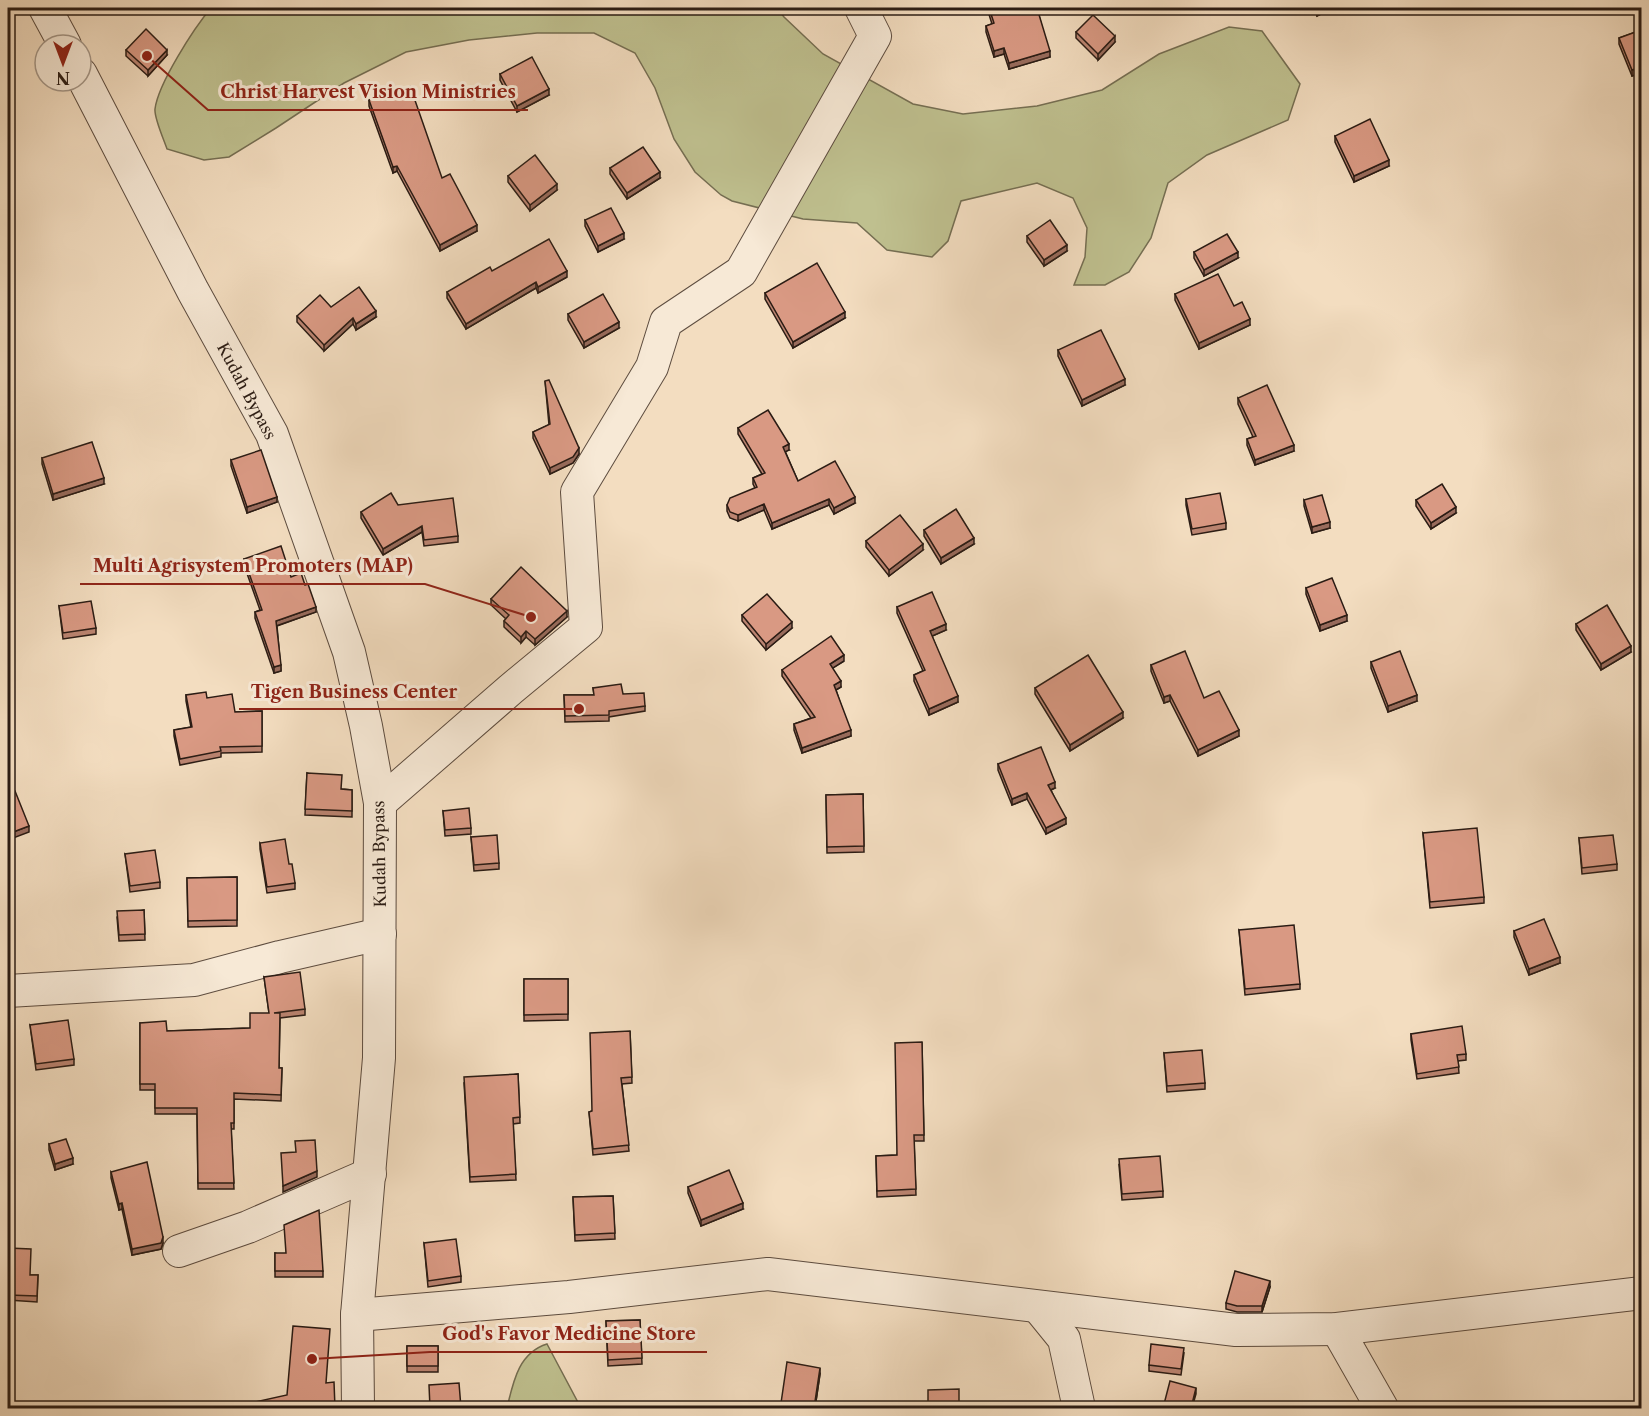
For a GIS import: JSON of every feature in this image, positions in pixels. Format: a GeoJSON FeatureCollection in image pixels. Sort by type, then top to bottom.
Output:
{"type":"FeatureCollection","features":[{"type":"Feature","properties":{"kind":"street"},"geometry":{"type":"LineString","coordinates":[[45,8],[59,33]]}},
{"type":"Feature","properties":{"kind":"street"},"geometry":{"type":"LineString","coordinates":[[380,802],[510,688],[586,627],[577,492],[652,367],[666,322],[741,272],[875,36],[861,8]]}},
{"type":"Feature","properties":{"kind":"street","name":"Kudah Bypass"},"geometry":{"type":"LineString","coordinates":[[91,93],[188,281],[272,434],[349,652],[366,726],[380,802],[380,934],[378,1058],[357,1315],[358,1408]]}},
{"type":"Feature","properties":{"kind":"street"},"geometry":{"type":"LineString","coordinates":[[8,991],[194,980],[380,934]]}},
{"type":"Feature","properties":{"kind":"street"},"geometry":{"type":"LineString","coordinates":[[179,1251],[248,1227],[370,1174]]}},
{"type":"Feature","properties":{"kind":"street"},"geometry":{"type":"LineString","coordinates":[[357,1315],[569,1297],[768,1274],[1236,1330],[1337,1329],[1641,1293]]}},
{"type":"Feature","properties":{"kind":"street"},"geometry":{"type":"LineString","coordinates":[[1038,1307],[1064,1339],[1079,1408]]}},
{"type":"Feature","properties":{"kind":"street"},"geometry":{"type":"LineString","coordinates":[[1337,1329],[1382,1408]]}},
{"type":"Feature","properties":{"kind":"green space"},"geometry":{"type":"Polygon","coordinates":[[[211,8],[777,8],[823,54],[913,104],[963,114],[1037,106],[1102,90],[1159,54],[1229,27],[1262,31],[1300,84],[1288,120],[1207,155],[1168,183],[1151,238],[1129,272],[1105,285],[1074,285],[1085,257],[1087,228],[1073,198],[1037,183],[961,201],[948,241],[932,257],[887,250],[857,223],[803,219],[732,201],[721,195],[695,172],[674,139],[655,88],[635,53],[594,33],[537,33],[469,40],[406,52],[344,83],[229,157],[204,160],[167,149],[155,113],[158,98],[178,57],[211,8]]]}},
{"type":"Feature","properties":{"kind":"green space"},"geometry":{"type":"Polygon","coordinates":[[[547,1344],[581,1408],[507,1408],[518,1370],[523,1362],[537,1348],[547,1344]]]}},
{"type":"Feature","properties":{"kind":"building"},"geometry":{"type":"Polygon","coordinates":[[[989,8],[1037,8],[1050,51],[1009,63],[1004,48],[994,51],[986,26],[994,23],[989,8]]]}},
{"type":"Feature","properties":{"kind":"building"},"geometry":{"type":"Polygon","coordinates":[[[1093,15],[1115,36],[1098,54],[1076,32],[1093,15]]]}},
{"type":"Feature","properties":{"kind":"building"},"geometry":{"type":"Polygon","coordinates":[[[146,29],[167,50],[148,70],[126,50],[146,29]]]}},
{"type":"Feature","properties":{"kind":"building"},"geometry":{"type":"Polygon","coordinates":[[[1641,30],[1641,67],[1632,70],[1619,38],[1641,30]]]}},
{"type":"Feature","properties":{"kind":"building"},"geometry":{"type":"Polygon","coordinates":[[[532,57],[549,89],[517,106],[500,74],[532,57]]]}},
{"type":"Feature","properties":{"kind":"building"},"geometry":{"type":"Polygon","coordinates":[[[410,86],[442,178],[450,174],[477,225],[440,245],[397,166],[393,167],[369,100],[410,86]]]}},
{"type":"Feature","properties":{"kind":"building"},"geometry":{"type":"Polygon","coordinates":[[[1370,119],[1389,160],[1354,176],[1335,136],[1370,119]]]}},
{"type":"Feature","properties":{"kind":"building"},"geometry":{"type":"Polygon","coordinates":[[[643,147],[660,172],[627,193],[610,168],[643,147]]]}},
{"type":"Feature","properties":{"kind":"building"},"geometry":{"type":"Polygon","coordinates":[[[535,155],[557,184],[530,205],[508,176],[535,155]]]}},
{"type":"Feature","properties":{"kind":"building"},"geometry":{"type":"Polygon","coordinates":[[[611,208],[624,233],[598,246],[585,220],[611,208]]]}},
{"type":"Feature","properties":{"kind":"building"},"geometry":{"type":"Polygon","coordinates":[[[1050,220],[1067,245],[1044,260],[1027,236],[1050,220]]]}},
{"type":"Feature","properties":{"kind":"building"},"geometry":{"type":"Polygon","coordinates":[[[1227,234],[1238,252],[1204,270],[1194,252],[1227,234]]]}},
{"type":"Feature","properties":{"kind":"building"},"geometry":{"type":"Polygon","coordinates":[[[549,239],[567,271],[538,287],[536,282],[466,324],[447,292],[490,267],[492,271],[549,239]]]}},
{"type":"Feature","properties":{"kind":"building"},"geometry":{"type":"Polygon","coordinates":[[[817,263],[845,312],[793,342],[765,293],[817,263]]]}},
{"type":"Feature","properties":{"kind":"building"},"geometry":{"type":"Polygon","coordinates":[[[1218,274],[1234,306],[1242,302],[1250,319],[1199,343],[1175,294],[1218,274]]]}},
{"type":"Feature","properties":{"kind":"building"},"geometry":{"type":"Polygon","coordinates":[[[8,278],[10,278],[10,309],[8,309],[8,278]]]}},
{"type":"Feature","properties":{"kind":"building"},"geometry":{"type":"Polygon","coordinates":[[[359,287],[376,311],[356,324],[353,318],[324,345],[297,316],[320,295],[331,307],[359,287]]]}},
{"type":"Feature","properties":{"kind":"building"},"geometry":{"type":"Polygon","coordinates":[[[603,294],[619,322],[584,342],[568,314],[603,294]]]}},
{"type":"Feature","properties":{"kind":"building"},"geometry":{"type":"Polygon","coordinates":[[[1101,330],[1125,379],[1082,400],[1058,350],[1101,330]]]}},
{"type":"Feature","properties":{"kind":"building"},"geometry":{"type":"Polygon","coordinates":[[[549,380],[579,448],[573,457],[550,468],[533,432],[550,424],[545,381],[549,380]]]}},
{"type":"Feature","properties":{"kind":"building"},"geometry":{"type":"Polygon","coordinates":[[[1267,385],[1294,445],[1255,460],[1247,439],[1256,436],[1238,398],[1267,385]]]}},
{"type":"Feature","properties":{"kind":"building"},"geometry":{"type":"Polygon","coordinates":[[[768,410],[789,444],[783,447],[798,481],[835,461],[855,497],[834,508],[829,499],[772,523],[764,504],[738,515],[730,512],[727,505],[730,498],[757,487],[753,478],[765,473],[738,428],[768,410]]]}},
{"type":"Feature","properties":{"kind":"building"},"geometry":{"type":"Polygon","coordinates":[[[92,442],[104,478],[53,494],[42,458],[92,442]]]}},
{"type":"Feature","properties":{"kind":"building"},"geometry":{"type":"Polygon","coordinates":[[[261,450],[277,497],[247,507],[231,460],[261,450]]]}},
{"type":"Feature","properties":{"kind":"building"},"geometry":{"type":"Polygon","coordinates":[[[1442,484],[1456,507],[1431,523],[1416,500],[1442,484]]]}},
{"type":"Feature","properties":{"kind":"building"},"geometry":{"type":"Polygon","coordinates":[[[391,493],[398,505],[453,498],[458,536],[424,540],[422,526],[383,549],[361,512],[391,493]]]}},
{"type":"Feature","properties":{"kind":"building"},"geometry":{"type":"Polygon","coordinates":[[[1220,493],[1226,523],[1192,529],[1186,499],[1220,493]]]}},
{"type":"Feature","properties":{"kind":"building"},"geometry":{"type":"Polygon","coordinates":[[[1322,495],[1330,522],[1312,527],[1304,500],[1322,495]]]}},
{"type":"Feature","properties":{"kind":"building"},"geometry":{"type":"Polygon","coordinates":[[[956,509],[974,538],[941,558],[924,530],[956,509]]]}},
{"type":"Feature","properties":{"kind":"building"},"geometry":{"type":"Polygon","coordinates":[[[900,515],[923,544],[889,570],[866,541],[900,515]]]}},
{"type":"Feature","properties":{"kind":"building"},"geometry":{"type":"Polygon","coordinates":[[[281,546],[291,577],[301,573],[305,585],[308,584],[316,607],[276,621],[281,665],[274,667],[255,612],[262,610],[244,559],[281,546]]]}},
{"type":"Feature","properties":{"kind":"building"},"geometry":{"type":"Polygon","coordinates":[[[521,567],[567,611],[535,639],[526,631],[521,637],[504,621],[509,615],[491,599],[521,567]]]}},
{"type":"Feature","properties":{"kind":"building"},"geometry":{"type":"Polygon","coordinates":[[[1332,578],[1347,615],[1320,625],[1306,588],[1332,578]]]}},
{"type":"Feature","properties":{"kind":"building"},"geometry":{"type":"Polygon","coordinates":[[[932,592],[946,624],[930,631],[958,696],[929,709],[914,675],[925,670],[897,607],[932,592]]]}},
{"type":"Feature","properties":{"kind":"building"},"geometry":{"type":"Polygon","coordinates":[[[767,594],[792,622],[766,644],[742,615],[767,594]]]}},
{"type":"Feature","properties":{"kind":"building"},"geometry":{"type":"Polygon","coordinates":[[[91,601],[96,628],[63,633],[59,606],[91,601]]]}},
{"type":"Feature","properties":{"kind":"building"},"geometry":{"type":"Polygon","coordinates":[[[1607,605],[1631,646],[1601,664],[1576,624],[1607,605]]]}},
{"type":"Feature","properties":{"kind":"building"},"geometry":{"type":"Polygon","coordinates":[[[831,636],[844,655],[830,664],[841,681],[834,685],[851,730],[802,748],[794,724],[815,717],[782,670],[831,636]]]}},
{"type":"Feature","properties":{"kind":"building"},"geometry":{"type":"Polygon","coordinates":[[[1185,651],[1204,698],[1219,691],[1239,730],[1198,750],[1170,695],[1164,697],[1151,665],[1185,651]]]}},
{"type":"Feature","properties":{"kind":"building"},"geometry":{"type":"Polygon","coordinates":[[[1400,651],[1417,695],[1388,706],[1371,662],[1400,651]]]}},
{"type":"Feature","properties":{"kind":"building"},"geometry":{"type":"Polygon","coordinates":[[[1088,655],[1123,712],[1070,745],[1035,688],[1088,655]]]}},
{"type":"Feature","properties":{"kind":"building"},"geometry":{"type":"Polygon","coordinates":[[[621,684],[623,694],[644,693],[645,706],[609,711],[609,715],[565,716],[564,695],[594,695],[593,688],[621,684]]]}},
{"type":"Feature","properties":{"kind":"building"},"geometry":{"type":"Polygon","coordinates":[[[206,692],[207,698],[232,694],[235,712],[262,711],[262,746],[220,747],[221,751],[180,759],[174,730],[192,727],[186,695],[206,692]]]}},
{"type":"Feature","properties":{"kind":"building"},"geometry":{"type":"Polygon","coordinates":[[[1041,747],[1055,782],[1048,785],[1066,818],[1046,828],[1027,793],[1012,799],[998,764],[1041,747]]]}},
{"type":"Feature","properties":{"kind":"building"},"geometry":{"type":"Polygon","coordinates":[[[307,773],[342,775],[341,789],[352,790],[352,811],[305,809],[307,773]]]}},
{"type":"Feature","properties":{"kind":"building"},"geometry":{"type":"Polygon","coordinates":[[[15,791],[29,826],[8,834],[8,794],[15,791]]]}},
{"type":"Feature","properties":{"kind":"building"},"geometry":{"type":"Polygon","coordinates":[[[863,794],[864,846],[827,847],[826,795],[863,794]]]}},
{"type":"Feature","properties":{"kind":"building"},"geometry":{"type":"Polygon","coordinates":[[[469,808],[471,828],[445,830],[443,811],[469,808]]]}},
{"type":"Feature","properties":{"kind":"building"},"geometry":{"type":"Polygon","coordinates":[[[1477,828],[1484,897],[1430,902],[1423,833],[1477,828]]]}},
{"type":"Feature","properties":{"kind":"building"},"geometry":{"type":"Polygon","coordinates":[[[497,835],[499,863],[474,865],[471,837],[497,835]]]}},
{"type":"Feature","properties":{"kind":"building"},"geometry":{"type":"Polygon","coordinates":[[[1613,835],[1617,864],[1582,868],[1579,838],[1613,835]]]}},
{"type":"Feature","properties":{"kind":"building"},"geometry":{"type":"Polygon","coordinates":[[[285,839],[295,883],[267,887],[260,843],[285,839]]]}},
{"type":"Feature","properties":{"kind":"building"},"geometry":{"type":"Polygon","coordinates":[[[155,850],[160,882],[130,886],[125,854],[155,850]]]}},
{"type":"Feature","properties":{"kind":"building"},"geometry":{"type":"Polygon","coordinates":[[[237,877],[237,920],[188,921],[187,878],[237,877]]]}},
{"type":"Feature","properties":{"kind":"building"},"geometry":{"type":"Polygon","coordinates":[[[144,910],[145,934],[119,935],[117,911],[144,910]]]}},
{"type":"Feature","properties":{"kind":"building"},"geometry":{"type":"Polygon","coordinates":[[[1544,919],[1560,957],[1529,969],[1514,931],[1544,919]]]}},
{"type":"Feature","properties":{"kind":"building"},"geometry":{"type":"Polygon","coordinates":[[[1294,925],[1300,984],[1245,989],[1239,930],[1294,925]]]}},
{"type":"Feature","properties":{"kind":"building"},"geometry":{"type":"Polygon","coordinates":[[[300,972],[305,1009],[274,1013],[280,1013],[281,1095],[234,1093],[234,1123],[231,1123],[234,1183],[198,1183],[197,1108],[155,1108],[155,1084],[140,1084],[140,1023],[166,1021],[167,1031],[250,1028],[250,1013],[269,1013],[264,977],[300,972]]]}},
{"type":"Feature","properties":{"kind":"building"},"geometry":{"type":"Polygon","coordinates":[[[524,979],[568,979],[568,1014],[524,1015],[524,979]]]}},
{"type":"Feature","properties":{"kind":"building"},"geometry":{"type":"Polygon","coordinates":[[[68,1020],[74,1059],[36,1064],[30,1025],[68,1020]]]}},
{"type":"Feature","properties":{"kind":"building"},"geometry":{"type":"Polygon","coordinates":[[[1462,1026],[1466,1054],[1457,1055],[1459,1067],[1417,1074],[1411,1034],[1462,1026]]]}},
{"type":"Feature","properties":{"kind":"building"},"geometry":{"type":"Polygon","coordinates":[[[630,1031],[632,1077],[621,1078],[629,1145],[593,1149],[589,1112],[592,1111],[590,1033],[630,1031]]]}},
{"type":"Feature","properties":{"kind":"building"},"geometry":{"type":"Polygon","coordinates":[[[922,1042],[924,1135],[914,1135],[916,1189],[877,1191],[876,1156],[897,1155],[895,1043],[922,1042]]]}},
{"type":"Feature","properties":{"kind":"building"},"geometry":{"type":"Polygon","coordinates":[[[1202,1050],[1205,1083],[1167,1086],[1164,1053],[1202,1050]]]}},
{"type":"Feature","properties":{"kind":"building"},"geometry":{"type":"Polygon","coordinates":[[[518,1074],[520,1117],[513,1118],[516,1174],[470,1177],[464,1077],[518,1074]]]}},
{"type":"Feature","properties":{"kind":"building"},"geometry":{"type":"Polygon","coordinates":[[[66,1139],[73,1158],[55,1164],[49,1144],[66,1139]]]}},
{"type":"Feature","properties":{"kind":"building"},"geometry":{"type":"Polygon","coordinates":[[[315,1140],[317,1171],[283,1186],[281,1153],[296,1152],[295,1141],[315,1140]]]}},
{"type":"Feature","properties":{"kind":"building"},"geometry":{"type":"Polygon","coordinates":[[[1160,1156],[1163,1191],[1122,1194],[1119,1159],[1160,1156]]]}},
{"type":"Feature","properties":{"kind":"building"},"geometry":{"type":"Polygon","coordinates":[[[147,1162],[163,1237],[161,1243],[132,1249],[122,1203],[119,1204],[111,1172],[147,1162]]]}},
{"type":"Feature","properties":{"kind":"building"},"geometry":{"type":"Polygon","coordinates":[[[729,1170],[743,1203],[701,1220],[688,1187],[729,1170]]]}},
{"type":"Feature","properties":{"kind":"building"},"geometry":{"type":"Polygon","coordinates":[[[613,1196],[615,1233],[575,1235],[573,1197],[613,1196]]]}},
{"type":"Feature","properties":{"kind":"building"},"geometry":{"type":"Polygon","coordinates":[[[319,1210],[323,1271],[275,1271],[275,1253],[286,1253],[284,1225],[319,1210]]]}},
{"type":"Feature","properties":{"kind":"building"},"geometry":{"type":"Polygon","coordinates":[[[456,1239],[461,1276],[428,1281],[424,1243],[456,1239]]]}},
{"type":"Feature","properties":{"kind":"building"},"geometry":{"type":"Polygon","coordinates":[[[8,1248],[31,1249],[30,1275],[38,1275],[37,1296],[8,1295],[8,1248]]]}},
{"type":"Feature","properties":{"kind":"building"},"geometry":{"type":"Polygon","coordinates":[[[1235,1271],[1270,1281],[1262,1306],[1237,1306],[1226,1303],[1235,1271]]]}},
{"type":"Feature","properties":{"kind":"building"},"geometry":{"type":"Polygon","coordinates":[[[640,1320],[642,1358],[608,1360],[606,1321],[640,1320]]]}},
{"type":"Feature","properties":{"kind":"building"},"geometry":{"type":"Polygon","coordinates":[[[293,1326],[330,1329],[326,1383],[334,1382],[335,1408],[228,1408],[287,1395],[293,1326]]]}},
{"type":"Feature","properties":{"kind":"building"},"geometry":{"type":"Polygon","coordinates":[[[1151,1344],[1184,1348],[1181,1369],[1149,1365],[1151,1344]]]}},
{"type":"Feature","properties":{"kind":"building"},"geometry":{"type":"Polygon","coordinates":[[[407,1346],[438,1346],[438,1366],[407,1366],[407,1346]]]}},
{"type":"Feature","properties":{"kind":"building"},"geometry":{"type":"Polygon","coordinates":[[[787,1362],[820,1368],[814,1408],[781,1403],[787,1362]]]}},
{"type":"Feature","properties":{"kind":"building"},"geometry":{"type":"Polygon","coordinates":[[[1170,1381],[1196,1388],[1191,1408],[1163,1408],[1170,1381]]]}},
{"type":"Feature","properties":{"kind":"building"},"geometry":{"type":"Polygon","coordinates":[[[459,1383],[461,1408],[430,1408],[429,1385],[459,1383]]]}},
{"type":"Feature","properties":{"kind":"building"},"geometry":{"type":"Polygon","coordinates":[[[959,1389],[959,1408],[928,1408],[928,1390],[959,1389]]]}},
{"type":"Feature","properties":{"kind":"place","name":"Christ Harvest Vision Ministries"},"geometry":{"type":"Point","coordinates":[147,56]}},
{"type":"Feature","properties":{"kind":"place","name":"Multi Agrisystem Promoters (MAP)"},"geometry":{"type":"Point","coordinates":[531,617]}},
{"type":"Feature","properties":{"kind":"place","name":"Tigen Business Center"},"geometry":{"type":"Point","coordinates":[579,709]}},
{"type":"Feature","properties":{"kind":"place","name":"God's Favor Medicine Store"},"geometry":{"type":"Point","coordinates":[312,1359]}}]}
